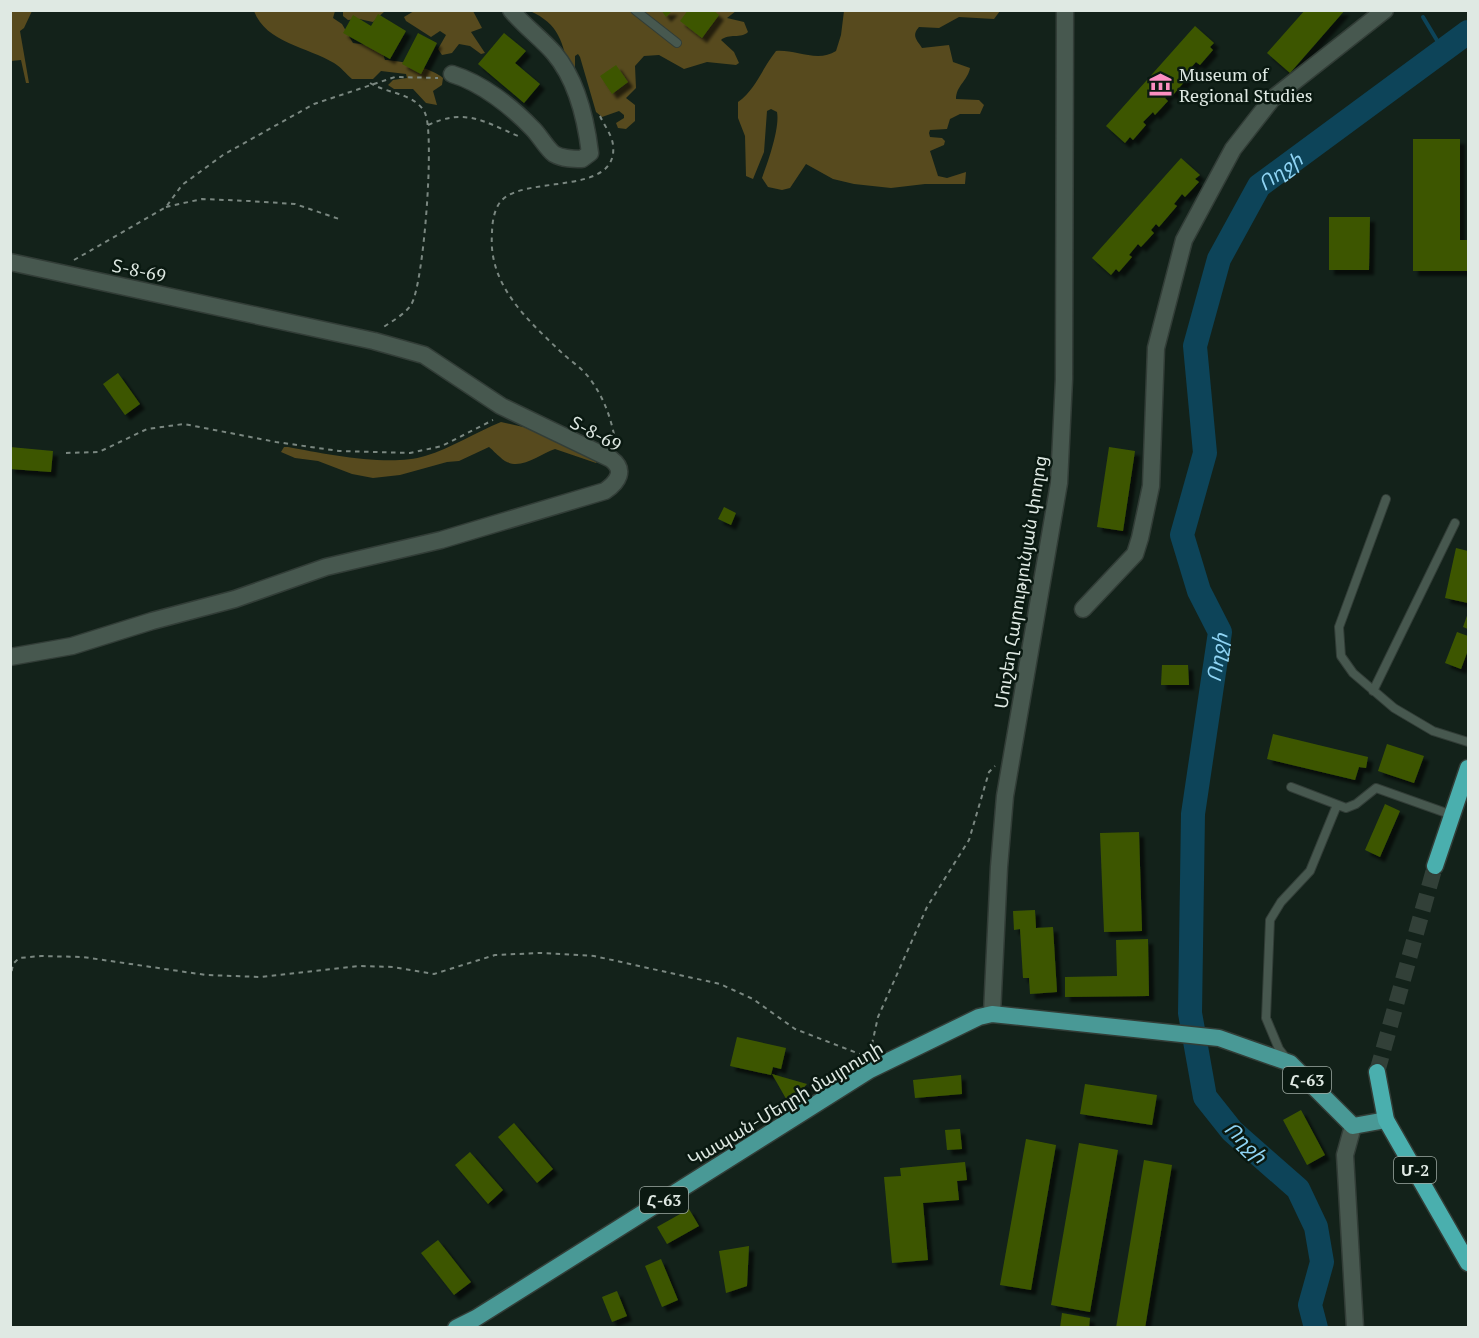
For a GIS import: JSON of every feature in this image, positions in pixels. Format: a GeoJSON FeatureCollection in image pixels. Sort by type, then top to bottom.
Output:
{"type":"FeatureCollection","features":[{"type":"Feature","properties":{"kind":"highway"},"geometry":{"type":"LineString","coordinates":[[1436,867],[1468,768]]}},
{"type":"Feature","properties":{"kind":"highway","name":"Մ-2"},"geometry":{"type":"LineString","coordinates":[[1377,1072],[1386,1120],[1468,1263]]}},
{"type":"Feature","properties":{"kind":"main road","name":"Կապան-Մեղրի մայրուղի"},"geometry":{"type":"LineString","coordinates":[[456,1328],[870,1070],[979,1017],[992,1014],[1219,1038],[1290,1063],[1353,1126]]}},
{"type":"Feature","properties":{"kind":"main road"},"geometry":{"type":"LineString","coordinates":[[1353,1126],[1386,1120]]}},
{"type":"Feature","properties":{"kind":"street"},"geometry":{"type":"LineString","coordinates":[[452,74],[467,78],[486,90],[525,121],[552,153],[565,158],[582,159],[590,153],[583,111],[567,75],[555,54],[511,10]]}},
{"type":"Feature","properties":{"kind":"street","name":"Մուշեղ Հարությունյան փողոց"},"geometry":{"type":"LineString","coordinates":[[992,1014],[999,867],[1013,747],[1052,531],[1062,448],[1065,10]]}},
{"type":"Feature","properties":{"kind":"street"},"geometry":{"type":"LineString","coordinates":[[1083,609],[1135,554],[1140,538],[1151,486],[1156,348],[1184,240],[1233,149],[1272,99],[1385,10]]}},
{"type":"Feature","properties":{"kind":"street","name":"Տ-8-69"},"geometry":{"type":"LineString","coordinates":[[10,262],[364,339],[424,355],[512,412],[611,459],[618,464],[620,472],[615,484],[605,491],[441,540],[326,567],[235,599],[152,621],[72,646],[10,657]]}},
{"type":"Feature","properties":{"kind":"street"},"geometry":{"type":"LineString","coordinates":[[1353,1126],[1345,1155],[1355,1328]]}},
{"type":"Feature","properties":{"kind":"lane"},"geometry":{"type":"LineString","coordinates":[[635,10],[677,42]]}},
{"type":"Feature","properties":{"kind":"lane"},"geometry":{"type":"LineString","coordinates":[[1386,499],[1339,627],[1341,656],[1353,673],[1394,708],[1433,731],[1468,742]]}},
{"type":"Feature","properties":{"kind":"lane"},"geometry":{"type":"LineString","coordinates":[[1373,691],[1455,523]]}},
{"type":"Feature","properties":{"kind":"lane"},"geometry":{"type":"LineString","coordinates":[[1291,787],[1337,805],[1351,807],[1376,788],[1452,815]]}},
{"type":"Feature","properties":{"kind":"lane"},"geometry":{"type":"LineString","coordinates":[[1290,1063],[1279,1049],[1266,1018],[1270,920],[1281,902],[1310,871],[1337,805]]}},
{"type":"Feature","properties":{"kind":"path"},"geometry":{"type":"LineString","coordinates":[[166,207],[182,185],[223,154],[314,104],[370,83],[395,77],[443,78],[452,74]]}},
{"type":"Feature","properties":{"kind":"path"},"geometry":{"type":"LineString","coordinates":[[364,339],[411,306],[417,288],[424,243],[430,132],[425,112],[414,99],[384,92],[370,83]]}},
{"type":"Feature","properties":{"kind":"path"},"geometry":{"type":"LineString","coordinates":[[596,109],[613,143],[613,160],[609,165],[588,178],[516,191],[501,200],[492,219],[491,240],[495,266],[502,286],[519,310],[590,378],[612,418],[617,447],[611,459]]}},
{"type":"Feature","properties":{"kind":"path"},"geometry":{"type":"LineString","coordinates":[[428,125],[447,116],[464,115],[522,138]]}},
{"type":"Feature","properties":{"kind":"path"},"geometry":{"type":"LineString","coordinates":[[64,274],[76,257],[166,207],[202,199],[295,204],[339,219]]}},
{"type":"Feature","properties":{"kind":"path"},"geometry":{"type":"LineString","coordinates":[[66,453],[99,452],[147,429],[184,424],[339,451],[410,453],[442,446],[512,412]]}},
{"type":"Feature","properties":{"kind":"path"},"geometry":{"type":"LineString","coordinates":[[10,980],[12,964],[19,958],[41,956],[83,957],[206,975],[260,976],[359,966],[393,967],[434,974],[495,955],[540,953],[594,956],[691,980],[720,984],[753,999],[795,1029],[869,1057],[878,1017],[927,907],[969,840],[989,772],[1013,747]]}},
{"type":"Feature","properties":{"kind":"shaded area"},"geometry":{"type":"Polygon","coordinates":[[[10,11],[32,11],[24,28],[20,31],[29,83],[26,83],[21,60],[11,61],[10,11]]]}},
{"type":"Feature","properties":{"kind":"shaded area"},"geometry":{"type":"Polygon","coordinates":[[[254,11],[335,11],[333,18],[342,24],[353,43],[368,45],[379,41],[385,60],[416,66],[432,71],[443,78],[442,85],[433,91],[437,105],[426,103],[413,89],[394,89],[388,85],[393,80],[407,78],[406,74],[381,71],[373,79],[352,79],[339,66],[324,57],[278,37],[260,22],[254,11]]]}},
{"type":"Feature","properties":{"kind":"shaded area"},"geometry":{"type":"Polygon","coordinates":[[[343,11],[385,11],[373,22],[359,19],[348,20],[343,16],[343,11]]]}},
{"type":"Feature","properties":{"kind":"shaded area"},"geometry":{"type":"Polygon","coordinates":[[[414,11],[473,11],[482,28],[471,32],[485,53],[481,54],[470,46],[459,44],[452,53],[442,55],[438,49],[446,35],[440,31],[431,37],[406,21],[404,17],[414,11]]]}},
{"type":"Feature","properties":{"kind":"shaded area"},"geometry":{"type":"Polygon","coordinates":[[[530,11],[736,11],[727,18],[744,22],[748,32],[721,40],[734,52],[739,63],[736,65],[707,62],[684,69],[659,55],[644,56],[635,66],[636,88],[626,98],[635,105],[635,121],[626,129],[618,128],[616,123],[624,118],[619,111],[602,117],[596,112],[580,57],[578,54],[575,56],[575,71],[569,72],[562,43],[554,28],[530,11]]]}},
{"type":"Feature","properties":{"kind":"shaded area"},"geometry":{"type":"Polygon","coordinates":[[[844,11],[1000,11],[994,19],[959,17],[939,28],[919,27],[915,33],[922,48],[949,45],[953,62],[970,68],[958,90],[956,99],[979,100],[984,105],[980,114],[960,114],[950,119],[947,129],[930,130],[929,133],[930,137],[942,138],[945,141],[944,145],[930,151],[938,176],[947,178],[966,172],[965,184],[925,184],[891,188],[854,184],[833,179],[806,164],[790,188],[782,190],[768,187],[762,178],[777,127],[777,112],[771,109],[767,111],[764,152],[753,179],[746,176],[745,136],[738,118],[738,102],[754,85],[776,51],[822,56],[836,51],[844,11]]]}},
{"type":"Feature","properties":{"kind":"shaded area"},"geometry":{"type":"Polygon","coordinates":[[[501,422],[532,429],[599,459],[596,463],[555,449],[528,462],[513,464],[507,462],[489,447],[459,461],[400,475],[373,478],[352,474],[318,461],[295,458],[281,452],[284,447],[288,447],[376,460],[411,459],[445,449],[501,422]]]}},
{"type":"Feature","properties":{"kind":"building"},"geometry":{"type":"Polygon","coordinates":[[[661,10],[673,10],[666,17],[661,10]]]}},
{"type":"Feature","properties":{"kind":"building"},"geometry":{"type":"Polygon","coordinates":[[[688,10],[713,10],[719,15],[702,38],[680,21],[688,10]]]}},
{"type":"Feature","properties":{"kind":"building"},"geometry":{"type":"Polygon","coordinates":[[[1305,10],[1345,10],[1290,73],[1267,53],[1305,10]]]}},
{"type":"Feature","properties":{"kind":"building"},"geometry":{"type":"Polygon","coordinates":[[[378,14],[406,31],[390,59],[343,33],[353,15],[371,26],[378,14]]]}},
{"type":"Feature","properties":{"kind":"building"},"geometry":{"type":"Polygon","coordinates":[[[1195,26],[1214,43],[1210,47],[1213,50],[1200,65],[1196,62],[1188,71],[1191,74],[1173,95],[1170,92],[1165,98],[1168,101],[1155,115],[1153,112],[1143,122],[1146,125],[1133,140],[1130,137],[1125,143],[1106,126],[1195,26]]]}},
{"type":"Feature","properties":{"kind":"building"},"geometry":{"type":"Polygon","coordinates":[[[418,33],[437,43],[421,74],[402,64],[418,33]]]}},
{"type":"Feature","properties":{"kind":"building"},"geometry":{"type":"Polygon","coordinates":[[[504,33],[526,51],[515,63],[540,84],[524,103],[478,64],[504,33]]]}},
{"type":"Feature","properties":{"kind":"building"},"geometry":{"type":"Polygon","coordinates":[[[616,65],[628,82],[612,94],[600,76],[616,65]]]}},
{"type":"Feature","properties":{"kind":"building"},"geometry":{"type":"Polygon","coordinates":[[[1413,139],[1460,139],[1460,240],[1468,240],[1468,271],[1413,271],[1413,139]]]}},
{"type":"Feature","properties":{"kind":"building"},"geometry":{"type":"Polygon","coordinates":[[[1181,158],[1200,175],[1195,179],[1199,182],[1185,197],[1182,194],[1174,204],[1177,206],[1159,227],[1156,224],[1151,230],[1154,233],[1141,247],[1138,244],[1129,255],[1132,257],[1119,272],[1116,269],[1111,275],[1092,258],[1181,158]]]}},
{"type":"Feature","properties":{"kind":"building"},"geometry":{"type":"Polygon","coordinates":[[[1329,217],[1370,217],[1369,270],[1329,270],[1329,217]]]}},
{"type":"Feature","properties":{"kind":"building"},"geometry":{"type":"Polygon","coordinates":[[[118,373],[140,404],[125,415],[103,384],[118,373]]]}},
{"type":"Feature","properties":{"kind":"building"},"geometry":{"type":"Polygon","coordinates":[[[10,447],[53,451],[51,472],[10,469],[10,447]]]}},
{"type":"Feature","properties":{"kind":"building"},"geometry":{"type":"Polygon","coordinates":[[[1109,447],[1135,451],[1123,531],[1097,527],[1109,447]]]}},
{"type":"Feature","properties":{"kind":"building"},"geometry":{"type":"Polygon","coordinates":[[[724,507],[736,513],[731,525],[718,519],[724,507]]]}},
{"type":"Feature","properties":{"kind":"building"},"geometry":{"type":"Polygon","coordinates":[[[1456,548],[1468,551],[1468,603],[1445,598],[1456,548]]]}},
{"type":"Feature","properties":{"kind":"building"},"geometry":{"type":"Polygon","coordinates":[[[1468,613],[1468,629],[1463,627],[1468,613]]]}},
{"type":"Feature","properties":{"kind":"building"},"geometry":{"type":"Polygon","coordinates":[[[1457,632],[1468,636],[1468,650],[1461,669],[1445,663],[1457,632]]]}},
{"type":"Feature","properties":{"kind":"building"},"geometry":{"type":"Polygon","coordinates":[[[1162,665],[1188,665],[1189,685],[1161,685],[1162,665]]]}},
{"type":"Feature","properties":{"kind":"building"},"geometry":{"type":"Polygon","coordinates":[[[1273,734],[1368,757],[1366,768],[1359,767],[1355,780],[1267,759],[1273,734]]]}},
{"type":"Feature","properties":{"kind":"building"},"geometry":{"type":"Polygon","coordinates":[[[1387,744],[1424,756],[1414,783],[1378,771],[1387,744]]]}},
{"type":"Feature","properties":{"kind":"building"},"geometry":{"type":"Polygon","coordinates":[[[1385,804],[1400,811],[1380,857],[1365,850],[1385,804]]]}},
{"type":"Feature","properties":{"kind":"building"},"geometry":{"type":"Polygon","coordinates":[[[1139,832],[1142,931],[1104,932],[1100,833],[1139,832]]]}},
{"type":"Feature","properties":{"kind":"building"},"geometry":{"type":"Polygon","coordinates":[[[1035,910],[1036,928],[1053,927],[1057,992],[1030,994],[1029,978],[1023,978],[1020,929],[1014,930],[1013,911],[1035,910]]]}},
{"type":"Feature","properties":{"kind":"building"},"geometry":{"type":"Polygon","coordinates":[[[1148,939],[1149,996],[1065,997],[1065,977],[1117,976],[1116,940],[1148,939]]]}},
{"type":"Feature","properties":{"kind":"building"},"geometry":{"type":"Polygon","coordinates":[[[737,1037],[786,1048],[781,1069],[773,1067],[771,1075],[730,1066],[737,1037]]]}},
{"type":"Feature","properties":{"kind":"building"},"geometry":{"type":"Polygon","coordinates":[[[772,1074],[807,1084],[789,1104],[772,1074]]]}},
{"type":"Feature","properties":{"kind":"building"},"geometry":{"type":"Polygon","coordinates":[[[961,1075],[962,1094],[915,1098],[913,1080],[961,1075]]]}},
{"type":"Feature","properties":{"kind":"building"},"geometry":{"type":"Polygon","coordinates":[[[1085,1084],[1157,1095],[1152,1125],[1080,1114],[1085,1084]]]}},
{"type":"Feature","properties":{"kind":"building"},"geometry":{"type":"Polygon","coordinates":[[[1301,1110],[1325,1155],[1307,1165],[1283,1120],[1301,1110]]]}},
{"type":"Feature","properties":{"kind":"building"},"geometry":{"type":"Polygon","coordinates":[[[514,1123],[553,1169],[537,1183],[498,1137],[514,1123]]]}},
{"type":"Feature","properties":{"kind":"building"},"geometry":{"type":"Polygon","coordinates":[[[960,1129],[962,1149],[947,1150],[945,1130],[960,1129]]]}},
{"type":"Feature","properties":{"kind":"building"},"geometry":{"type":"Polygon","coordinates":[[[1026,1139],[1056,1145],[1031,1290],[1000,1285],[1026,1139]]]}},
{"type":"Feature","properties":{"kind":"building"},"geometry":{"type":"Polygon","coordinates":[[[1079,1143],[1118,1150],[1090,1312],[1051,1305],[1079,1143]]]}},
{"type":"Feature","properties":{"kind":"building"},"geometry":{"type":"Polygon","coordinates":[[[470,1152],[503,1190],[488,1204],[455,1165],[470,1152]]]}},
{"type":"Feature","properties":{"kind":"building"},"geometry":{"type":"Polygon","coordinates":[[[1144,1160],[1172,1165],[1145,1328],[1116,1328],[1144,1160]]]}},
{"type":"Feature","properties":{"kind":"building"},"geometry":{"type":"Polygon","coordinates":[[[965,1162],[967,1180],[957,1181],[959,1200],[923,1203],[928,1260],[892,1263],[884,1177],[901,1176],[900,1168],[965,1162]]]}},
{"type":"Feature","properties":{"kind":"building"},"geometry":{"type":"Polygon","coordinates":[[[689,1209],[699,1226],[667,1244],[657,1227],[689,1209]]]}},
{"type":"Feature","properties":{"kind":"building"},"geometry":{"type":"Polygon","coordinates":[[[438,1240],[471,1282],[454,1295],[421,1253],[438,1240]]]}},
{"type":"Feature","properties":{"kind":"building"},"geometry":{"type":"Polygon","coordinates":[[[749,1246],[747,1286],[726,1293],[719,1251],[749,1246]]]}},
{"type":"Feature","properties":{"kind":"building"},"geometry":{"type":"Polygon","coordinates":[[[661,1259],[678,1300],[662,1307],[645,1266],[661,1259]]]}},
{"type":"Feature","properties":{"kind":"building"},"geometry":{"type":"Polygon","coordinates":[[[617,1291],[627,1316],[612,1322],[602,1297],[617,1291]]]}},
{"type":"Feature","properties":{"kind":"building"},"geometry":{"type":"Polygon","coordinates":[[[1062,1313],[1090,1318],[1089,1328],[1060,1328],[1062,1313]]]}},
{"type":"Feature","properties":{"kind":"waterway"},"geometry":{"type":"LineString","coordinates":[[1423,17],[1444,52]]}},
{"type":"Feature","properties":{"kind":"waterway","name":"Ողջի"},"geometry":{"type":"LineString","coordinates":[[1316,1328],[1310,1305],[1322,1262],[1316,1227],[1298,1189],[1232,1131],[1205,1097],[1190,1013],[1193,814],[1220,632],[1199,591],[1182,535],[1205,453],[1195,346],[1219,259],[1259,186],[1468,32]]}},
{"type":"Feature","properties":{"kind":"tunnel"},"geometry":{"type":"LineString","coordinates":[[1377,1072],[1435,866]]}},
{"type":"Feature","properties":{"kind":"place","name":"Museum of Regional Studies"},"geometry":{"type":"Point","coordinates":[1161,84]}}]}
